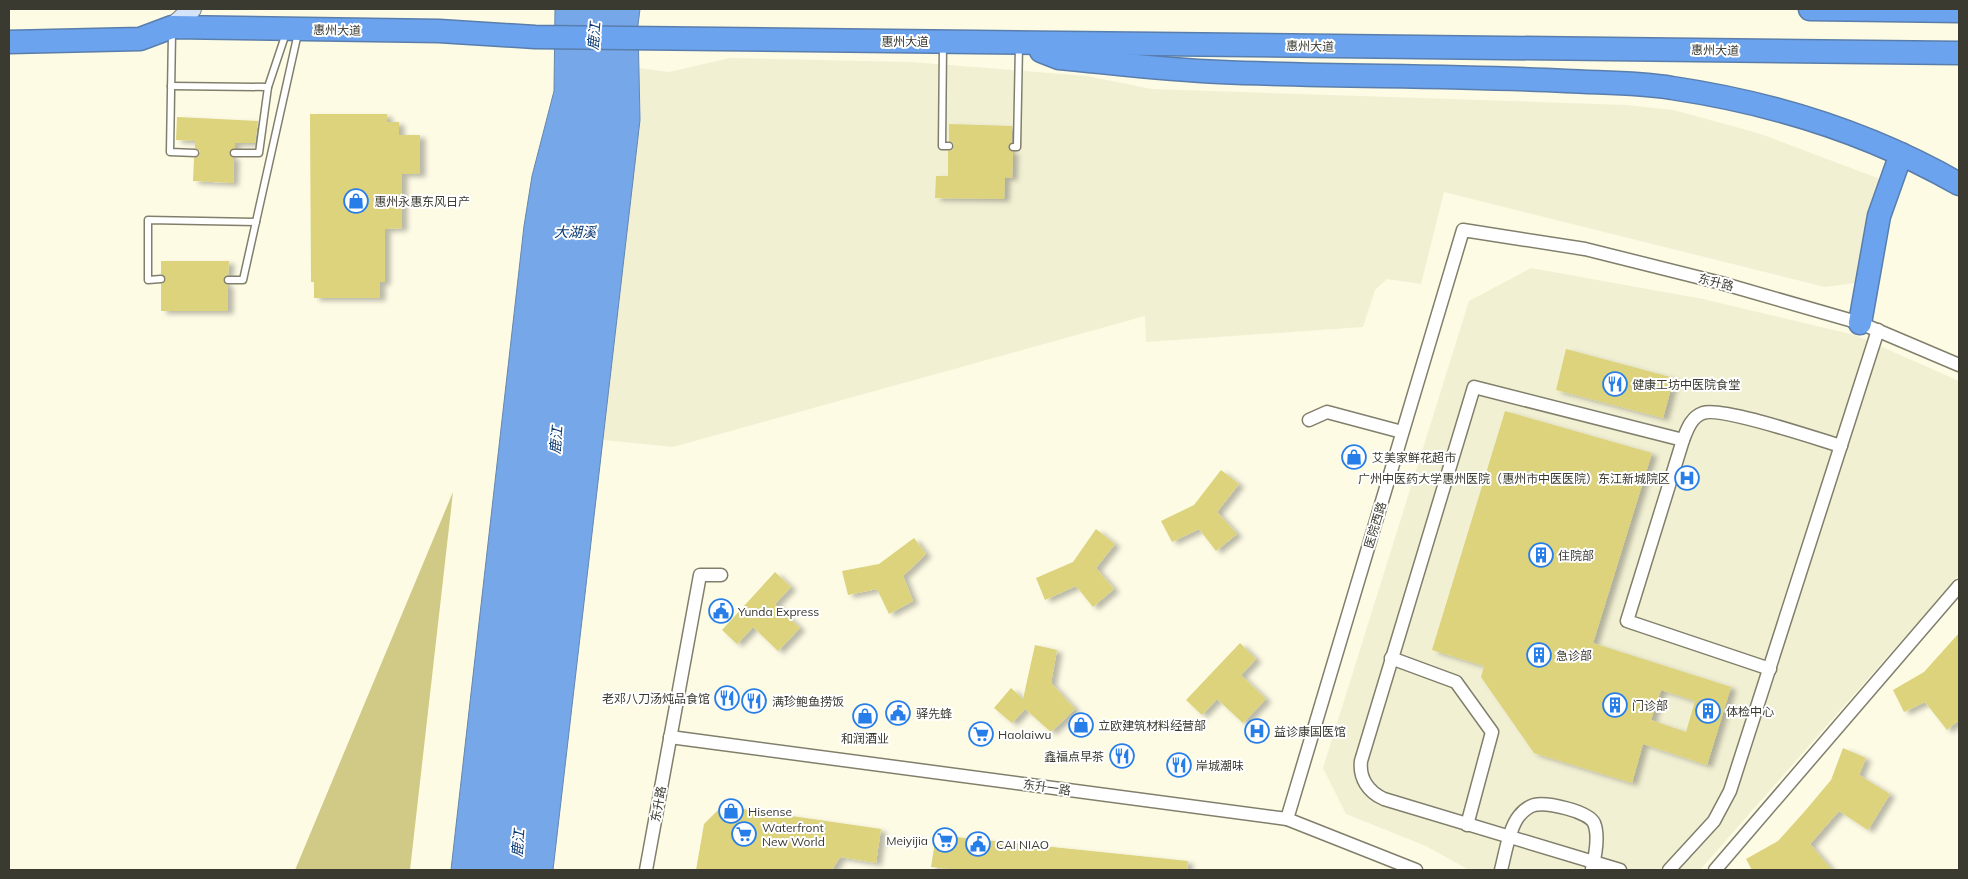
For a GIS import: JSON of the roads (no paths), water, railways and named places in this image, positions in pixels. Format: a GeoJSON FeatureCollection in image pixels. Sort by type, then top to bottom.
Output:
{"type":"FeatureCollection","features":[{"type":"Feature","properties":{"kind":"highway"},"geometry":{"type":"LineString","coordinates":[[1810,9],[1959,11]]}},
{"type":"Feature","properties":{"kind":"highway","name":"惠州大道"},"geometry":{"type":"LineString","coordinates":[[9,42],[140,39],[176,18],[293,29],[439,31],[535,37],[1959,53]]}},
{"type":"Feature","properties":{"kind":"highway"},"geometry":{"type":"LineString","coordinates":[[1020,43],[1059,58],[1218,72],[1497,78],[1669,87],[1750,102],[1799,115],[1847,131],[1902,154],[1959,184]]}},
{"type":"Feature","properties":{"kind":"highway"},"geometry":{"type":"LineString","coordinates":[[1869,327],[1879,216],[1902,154]]}},
{"type":"Feature","properties":{"kind":"main road"},"geometry":{"type":"LineString","coordinates":[[176,18],[192,9]]}},
{"type":"Feature","properties":{"kind":"street","name":"东升路"},"geometry":{"type":"LineString","coordinates":[[1463,230],[1615,256],[1762,294],[1869,327],[1959,366]]}},
{"type":"Feature","properties":{"kind":"street","name":"医院西路"},"geometry":{"type":"LineString","coordinates":[[1287,819],[1463,230]]}},
{"type":"Feature","properties":{"kind":"street"},"geometry":{"type":"LineString","coordinates":[[1669,870],[1710,827],[1723,807],[1734,780],[1841,446],[1869,327]]}},
{"type":"Feature","properties":{"kind":"street"},"geometry":{"type":"LineString","coordinates":[[1620,870],[1593,866],[1467,824],[1384,800],[1373,793],[1363,778],[1360,766],[1361,758],[1474,387],[1683,440]]}},
{"type":"Feature","properties":{"kind":"street"},"geometry":{"type":"LineString","coordinates":[[1770,669],[1627,621],[1683,440],[1688,427],[1695,417],[1702,413],[1713,411],[1743,417],[1841,446]]}},
{"type":"Feature","properties":{"kind":"street"},"geometry":{"type":"LineString","coordinates":[[1308,420],[1328,412],[1402,432]]}},
{"type":"Feature","properties":{"kind":"street","name":"东升路"},"geometry":{"type":"LineString","coordinates":[[646,870],[700,575],[721,576]]}},
{"type":"Feature","properties":{"kind":"street"},"geometry":{"type":"LineString","coordinates":[[1715,870],[1959,586]]}},
{"type":"Feature","properties":{"kind":"street"},"geometry":{"type":"LineString","coordinates":[[1391,658],[1456,682],[1492,732],[1467,824]]}},
{"type":"Feature","properties":{"kind":"street","name":"东升一路"},"geometry":{"type":"LineString","coordinates":[[670,737],[1287,819],[1416,870]]}},
{"type":"Feature","properties":{"kind":"street"},"geometry":{"type":"LineString","coordinates":[[1501,870],[1515,822],[1523,811],[1532,806],[1546,804],[1580,812],[1590,818],[1595,827],[1593,866]]}},
{"type":"Feature","properties":{"kind":"lane"},"geometry":{"type":"LineString","coordinates":[[176,18],[171,86],[170,152],[195,152]]}},
{"type":"Feature","properties":{"kind":"lane"},"geometry":{"type":"LineString","coordinates":[[234,153],[259,153],[268,87],[293,29]]}},
{"type":"Feature","properties":{"kind":"lane"},"geometry":{"type":"LineString","coordinates":[[228,280],[243,280],[293,29]]}},
{"type":"Feature","properties":{"kind":"lane"},"geometry":{"type":"LineString","coordinates":[[943,41],[942,146],[948,146]]}},
{"type":"Feature","properties":{"kind":"lane"},"geometry":{"type":"LineString","coordinates":[[1013,147],[1017,147],[1020,43]]}},
{"type":"Feature","properties":{"kind":"lane"},"geometry":{"type":"LineString","coordinates":[[171,86],[268,87]]}},
{"type":"Feature","properties":{"kind":"lane"},"geometry":{"type":"LineString","coordinates":[[161,280],[148,280],[148,220],[256,222]]}},
{"type":"Feature","properties":{"kind":"water","name":"大湖溪"},"geometry":{"type":"Polygon","coordinates":[[[555,9],[640,9],[638,25],[640,120],[553,870],[451,870],[524,226],[532,176],[554,91],[555,9]]]}},
{"type":"Feature","properties":{"kind":"place","name":"惠州永惠东风日产"},"geometry":{"type":"Point","coordinates":[356,201]}},
{"type":"Feature","properties":{"kind":"place","name":"健康工坊中医院食堂"},"geometry":{"type":"Point","coordinates":[1615,384]}},
{"type":"Feature","properties":{"kind":"place","name":"艾美家鲜花超市"},"geometry":{"type":"Point","coordinates":[1354,457]}},
{"type":"Feature","properties":{"kind":"place","name":"广州中医药大学惠州医院（惠州市中医医院）东江新城院区"},"geometry":{"type":"Point","coordinates":[1687,478]}},
{"type":"Feature","properties":{"kind":"place","name":"住院部"},"geometry":{"type":"Point","coordinates":[1541,555]}},
{"type":"Feature","properties":{"kind":"place","name":"Yunda Express"},"geometry":{"type":"Point","coordinates":[721,611]}},
{"type":"Feature","properties":{"kind":"place","name":"急诊部"},"geometry":{"type":"Point","coordinates":[1539,655]}},
{"type":"Feature","properties":{"kind":"place","name":"老邓八刀汤炖品食馆"},"geometry":{"type":"Point","coordinates":[727,698]}},
{"type":"Feature","properties":{"kind":"place","name":"满珍鲍鱼捞饭"},"geometry":{"type":"Point","coordinates":[754,701]}},
{"type":"Feature","properties":{"kind":"place","name":"门诊部"},"geometry":{"type":"Point","coordinates":[1615,705]}},
{"type":"Feature","properties":{"kind":"place","name":"体检中心"},"geometry":{"type":"Point","coordinates":[1708,711]}},
{"type":"Feature","properties":{"kind":"place","name":"驿先蜂"},"geometry":{"type":"Point","coordinates":[898,713]}},
{"type":"Feature","properties":{"kind":"place","name":"和润酒业"},"geometry":{"type":"Point","coordinates":[865,716]}},
{"type":"Feature","properties":{"kind":"place","name":"立欧建筑材料经营部"},"geometry":{"type":"Point","coordinates":[1081,725]}},
{"type":"Feature","properties":{"kind":"place","name":"益诊康国医馆"},"geometry":{"type":"Point","coordinates":[1257,731]}},
{"type":"Feature","properties":{"kind":"place","name":"Haolaiwu"},"geometry":{"type":"Point","coordinates":[981,734]}},
{"type":"Feature","properties":{"kind":"place","name":"鑫福点早茶"},"geometry":{"type":"Point","coordinates":[1122,756]}},
{"type":"Feature","properties":{"kind":"place","name":"岸城潮味"},"geometry":{"type":"Point","coordinates":[1179,765]}},
{"type":"Feature","properties":{"kind":"place","name":"Hisense"},"geometry":{"type":"Point","coordinates":[731,811]}},
{"type":"Feature","properties":{"kind":"place","name":"Waterfront New World"},"geometry":{"type":"Point","coordinates":[744,834]}},
{"type":"Feature","properties":{"kind":"place","name":"Meiyijia"},"geometry":{"type":"Point","coordinates":[945,840]}},
{"type":"Feature","properties":{"kind":"place","name":"CAI NIAO"},"geometry":{"type":"Point","coordinates":[978,844]}},
{"type":"Feature","properties":{"kind":"water label","name":"鹿江"},"geometry":{"type":"Point","coordinates":[594,36]}},
{"type":"Feature","properties":{"kind":"water label","name":"鹿江"},"geometry":{"type":"Point","coordinates":[556,440]}},
{"type":"Feature","properties":{"kind":"water label","name":"鹿江"},"geometry":{"type":"Point","coordinates":[518,843]}}]}
